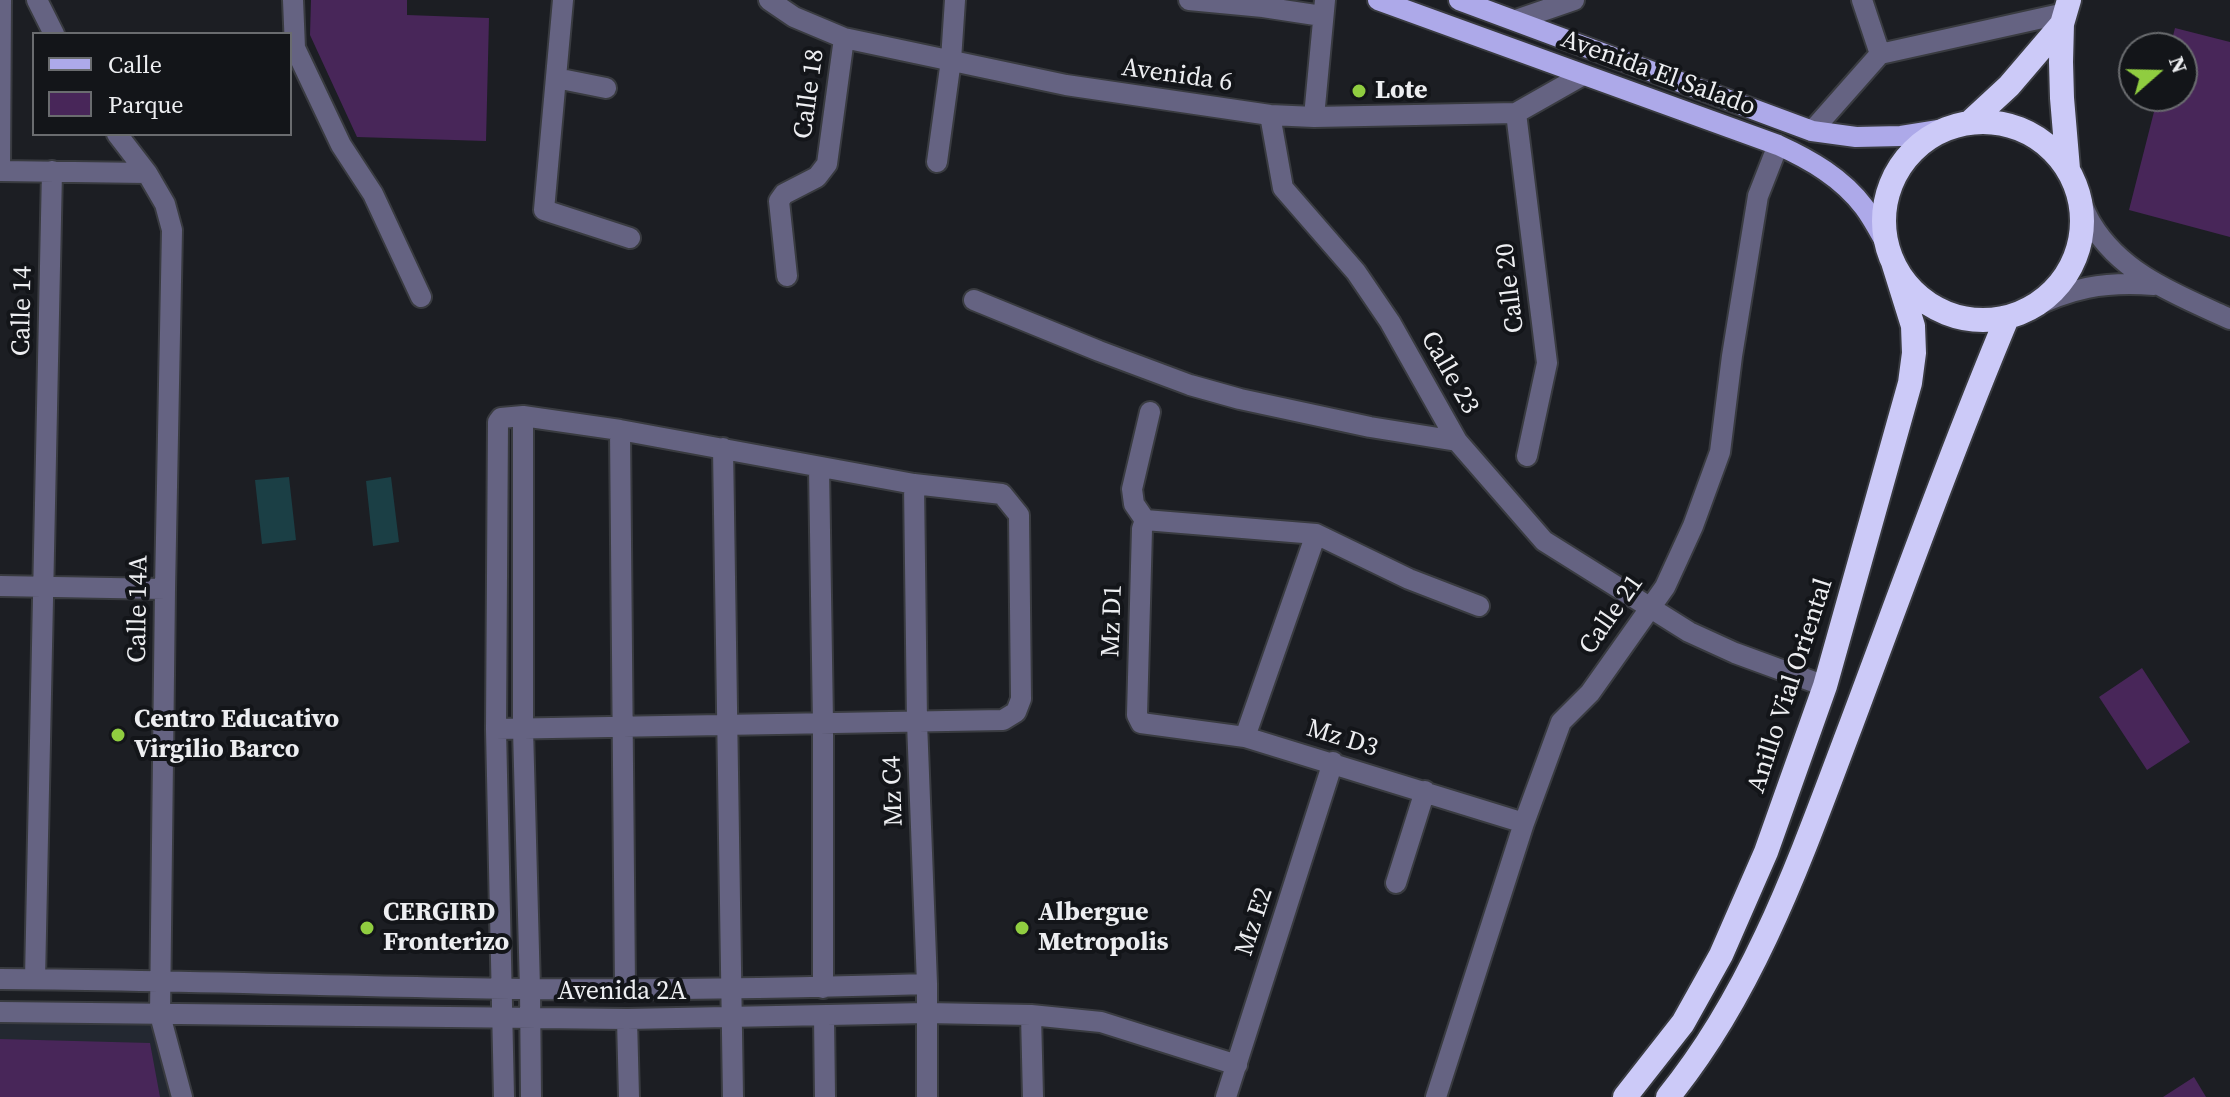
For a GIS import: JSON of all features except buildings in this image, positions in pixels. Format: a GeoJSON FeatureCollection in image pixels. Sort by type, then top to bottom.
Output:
{"type":"FeatureCollection","features":[{"type":"Feature","properties":{"kind":"highway"},"geometry":{"type":"LineString","coordinates":[[1969,123],[2019,77],[2065,12]]}},
{"type":"Feature","properties":{"kind":"highway"},"geometry":{"type":"LineString","coordinates":[[2065,12],[2062,98],[2068,172]]}},
{"type":"Feature","properties":{"kind":"highway"},"geometry":{"type":"LineString","coordinates":[[1969,123],[1999,124],[2026,132],[2043,142],[2068,172],[2078,195],[2081,216],[2081,238],[2075,259],[2063,280],[2046,298],[2016,314],[1973,320],[1940,310],[1913,291],[1902,278],[1890,254],[1884,226],[1890,187],[1899,168],[1912,152],[1945,129],[1969,123]]}},
{"type":"Feature","properties":{"kind":"highway","name":"Anillo Vial Oriental"},"geometry":{"type":"LineString","coordinates":[[1625,1097],[1683,1023],[1721,955],[1766,852],[1825,686],[1910,383],[1914,353],[1913,326],[1890,254]]}},
{"type":"Feature","properties":{"kind":"highway"},"geometry":{"type":"LineString","coordinates":[[1668,1097],[1707,1046],[1739,992],[1799,862],[1969,408],[2016,314]]}},
{"type":"Feature","properties":{"kind":"main road","name":"Avenida El Salado"},"geometry":{"type":"LineString","coordinates":[[1378,0],[1778,145],[1823,168],[1848,189],[1866,209],[1890,254]]}},
{"type":"Feature","properties":{"kind":"main road","name":"Avenida El Salado"},"geometry":{"type":"LineString","coordinates":[[1459,0],[1812,131],[1856,137],[1886,137],[1945,129]]}},
{"type":"Feature","properties":{"kind":"street"},"geometry":{"type":"LineString","coordinates":[[1,0],[0,171],[147,173]]}},
{"type":"Feature","properties":{"kind":"street"},"geometry":{"type":"LineString","coordinates":[[37,0],[53,32]]}},
{"type":"Feature","properties":{"kind":"street"},"geometry":{"type":"LineString","coordinates":[[293,0],[295,48],[341,145],[373,194],[421,297]]}},
{"type":"Feature","properties":{"kind":"street"},"geometry":{"type":"LineString","coordinates":[[563,0],[544,210],[630,238]]}},
{"type":"Feature","properties":{"kind":"street","name":"Avenida 6"},"geometry":{"type":"LineString","coordinates":[[769,0],[794,17],[844,38],[1078,87],[1270,115],[1516,113],[1583,75]]}},
{"type":"Feature","properties":{"kind":"street"},"geometry":{"type":"LineString","coordinates":[[937,162],[951,60],[955,0]]}},
{"type":"Feature","properties":{"kind":"street"},"geometry":{"type":"LineString","coordinates":[[1189,0],[1263,7],[1323,8],[1314,117]]}},
{"type":"Feature","properties":{"kind":"street"},"geometry":{"type":"LineString","coordinates":[[1516,20],[1574,0]]}},
{"type":"Feature","properties":{"kind":"street"},"geometry":{"type":"LineString","coordinates":[[1862,0],[1880,54]]}},
{"type":"Feature","properties":{"kind":"street"},"geometry":{"type":"LineString","coordinates":[[1812,131],[1880,54],[2065,12]]}},
{"type":"Feature","properties":{"kind":"street","name":"Calle 18"},"geometry":{"type":"LineString","coordinates":[[787,276],[779,201],[784,194],[817,177],[827,164],[844,38]]}},
{"type":"Feature","properties":{"kind":"street"},"geometry":{"type":"LineString","coordinates":[[556,78],[606,88]]}},
{"type":"Feature","properties":{"kind":"street","name":"Calle 20"},"geometry":{"type":"LineString","coordinates":[[1516,113],[1547,363],[1527,456]]}},
{"type":"Feature","properties":{"kind":"street","name":"Calle 23"},"geometry":{"type":"LineString","coordinates":[[1270,115],[1283,188],[1362,281],[1390,322],[1457,441],[1544,541],[1689,632],[1735,653],[1825,686]]}},
{"type":"Feature","properties":{"kind":"street","name":"Calle 14A"},"geometry":{"type":"LineString","coordinates":[[119,136],[147,173],[165,204],[172,230],[160,1015],[182,1097]]}},
{"type":"Feature","properties":{"kind":"street","name":"Calle 21"},"geometry":{"type":"LineString","coordinates":[[1436,1097],[1524,823],[1561,722],[1590,693],[1665,587],[1720,452],[1755,209],[1778,145]]}},
{"type":"Feature","properties":{"kind":"street","name":"Calle 14"},"geometry":{"type":"LineString","coordinates":[[35,979],[52,171]]}},
{"type":"Feature","properties":{"kind":"street"},"geometry":{"type":"LineString","coordinates":[[2078,195],[2091,223],[2109,248],[2131,269],[2230,319]]}},
{"type":"Feature","properties":{"kind":"street"},"geometry":{"type":"LineString","coordinates":[[2016,314],[2076,289],[2116,284],[2158,285]]}},
{"type":"Feature","properties":{"kind":"street"},"geometry":{"type":"LineString","coordinates":[[974,300],[1190,385],[1370,427],[1457,441]]}},
{"type":"Feature","properties":{"kind":"street"},"geometry":{"type":"LineString","coordinates":[[1150,412],[1132,489],[1134,504],[1145,520],[1316,534],[1409,579],[1479,606]]}},
{"type":"Feature","properties":{"kind":"street"},"geometry":{"type":"LineString","coordinates":[[523,416],[523,729],[531,1097]]}},
{"type":"Feature","properties":{"kind":"street"},"geometry":{"type":"LineString","coordinates":[[496,729],[1003,720],[1016,712],[1021,699],[1019,515],[1002,494],[914,484],[620,430],[523,416],[501,418],[498,422],[496,729],[504,1097]]}},
{"type":"Feature","properties":{"kind":"street"},"geometry":{"type":"LineString","coordinates":[[620,430],[625,988]]}},
{"type":"Feature","properties":{"kind":"street"},"geometry":{"type":"LineString","coordinates":[[723,448],[733,1097]]}},
{"type":"Feature","properties":{"kind":"street"},"geometry":{"type":"LineString","coordinates":[[819,467],[823,988]]}},
{"type":"Feature","properties":{"kind":"street","name":"Mz C4"},"geometry":{"type":"LineString","coordinates":[[914,484],[927,1097]]}},
{"type":"Feature","properties":{"kind":"street","name":"Mz D1"},"geometry":{"type":"LineString","coordinates":[[1141,723],[1137,715],[1142,529],[1145,520]]}},
{"type":"Feature","properties":{"kind":"street"},"geometry":{"type":"LineString","coordinates":[[1245,737],[1316,534]]}},
{"type":"Feature","properties":{"kind":"street"},"geometry":{"type":"LineString","coordinates":[[0,586],[165,589]]}},
{"type":"Feature","properties":{"kind":"street","name":"Mz D3"},"geometry":{"type":"LineString","coordinates":[[1141,723],[1245,737],[1524,823]]}},
{"type":"Feature","properties":{"kind":"street","name":"Mz E2"},"geometry":{"type":"LineString","coordinates":[[1226,1097],[1333,762]]}},
{"type":"Feature","properties":{"kind":"street"},"geometry":{"type":"LineString","coordinates":[[1396,883],[1425,791]]}},
{"type":"Feature","properties":{"kind":"street","name":"Avenida 2A"},"geometry":{"type":"LineString","coordinates":[[0,979],[530,989],[823,988],[927,984]]}},
{"type":"Feature","properties":{"kind":"street"},"geometry":{"type":"LineString","coordinates":[[345,984],[346,1016]]}},
{"type":"Feature","properties":{"kind":"street","name":"Avenida 2A"},"geometry":{"type":"LineString","coordinates":[[0,1012],[627,1019],[927,1013],[1031,1015],[1101,1022],[1237,1065]]}},
{"type":"Feature","properties":{"kind":"street"},"geometry":{"type":"LineString","coordinates":[[1031,1015],[1033,1097]]}},
{"type":"Feature","properties":{"kind":"street"},"geometry":{"type":"LineString","coordinates":[[824,1016],[825,1097]]}},
{"type":"Feature","properties":{"kind":"street"},"geometry":{"type":"LineString","coordinates":[[627,1019],[629,1097]]}},
{"type":"Feature","properties":{"kind":"shaded area"},"geometry":{"type":"Polygon","coordinates":[[[0,1020],[153,1024],[173,1097],[0,1097],[0,1020]]]}},
{"type":"Feature","properties":{"kind":"green space"},"geometry":{"type":"Polygon","coordinates":[[[311,0],[407,0],[407,15],[489,18],[486,141],[357,137],[310,35],[311,0]]]}},
{"type":"Feature","properties":{"kind":"green space"},"geometry":{"type":"Polygon","coordinates":[[[2198,34],[2230,42],[2230,237],[2129,210],[2154,112],[2198,112],[2198,34]]]}},
{"type":"Feature","properties":{"kind":"green space"},"geometry":{"type":"Polygon","coordinates":[[[2142,668],[2190,742],[2147,770],[2099,697],[2142,668]]]}},
{"type":"Feature","properties":{"kind":"green space"},"geometry":{"type":"Polygon","coordinates":[[[0,1039],[150,1043],[160,1097],[0,1097],[0,1039]]]}},
{"type":"Feature","properties":{"kind":"green space"},"geometry":{"type":"Polygon","coordinates":[[[2194,1077],[2206,1097],[2163,1097],[2194,1077]]]}},
{"type":"Feature","properties":{"kind":"water"},"geometry":{"type":"Polygon","coordinates":[[[289,477],[296,540],[262,544],[255,480],[289,477]]]}},
{"type":"Feature","properties":{"kind":"water"},"geometry":{"type":"Polygon","coordinates":[[[391,477],[399,542],[373,546],[366,481],[391,477]]]}},
{"type":"Feature","properties":{"kind":"place","name":"Lote"},"geometry":{"type":"Point","coordinates":[1359,91]}},
{"type":"Feature","properties":{"kind":"place","name":"Centro Educativo Virgilio Barco"},"geometry":{"type":"Point","coordinates":[118,735]}},
{"type":"Feature","properties":{"kind":"place","name":"CERGIRD Fronterizo"},"geometry":{"type":"Point","coordinates":[367,928]}},
{"type":"Feature","properties":{"kind":"place","name":"Albergue Metropolis"},"geometry":{"type":"Point","coordinates":[1022,928]}}]}
